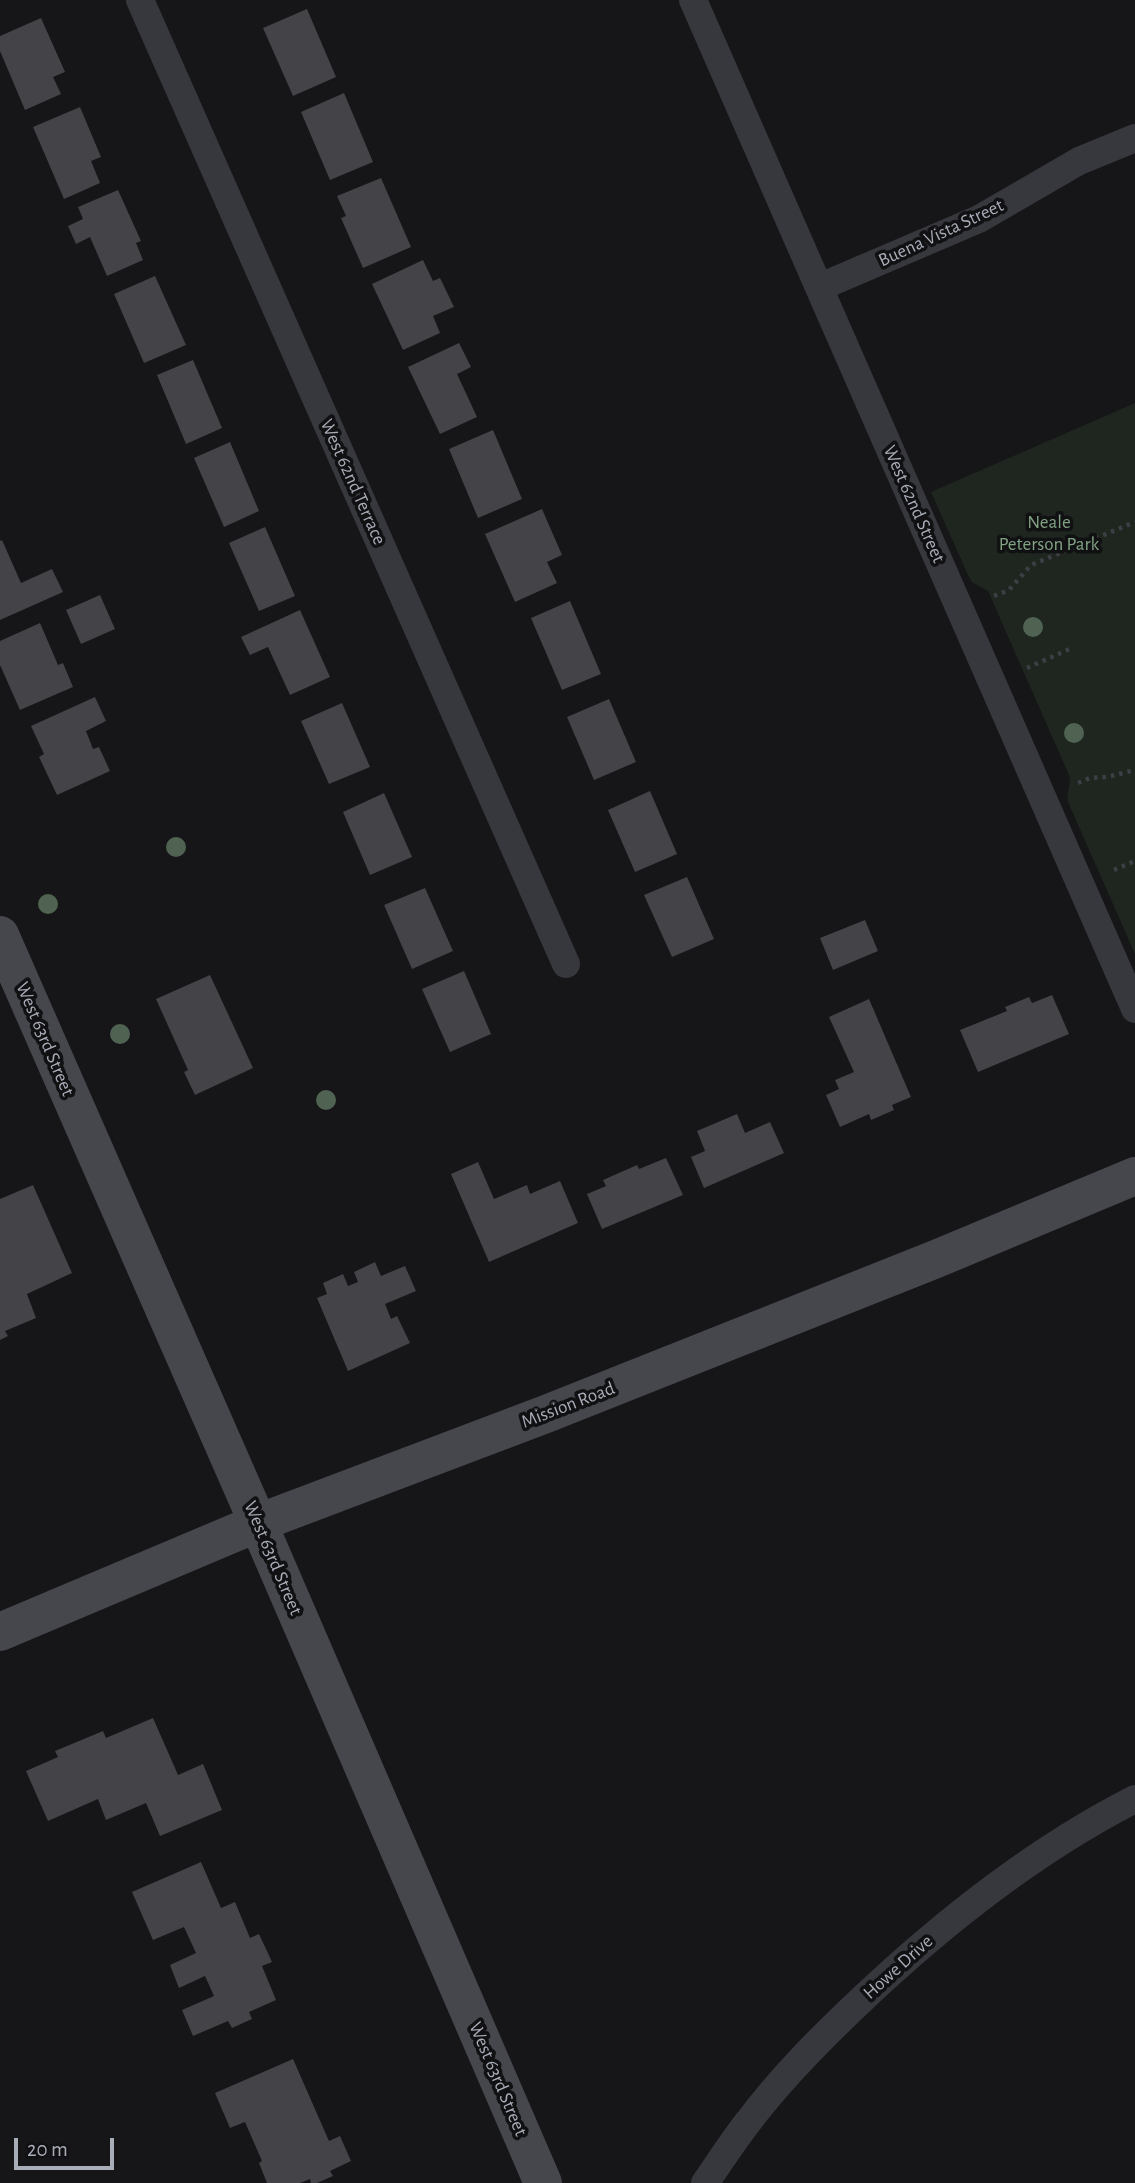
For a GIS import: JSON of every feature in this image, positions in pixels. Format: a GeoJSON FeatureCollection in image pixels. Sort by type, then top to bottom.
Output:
{"type":"FeatureCollection","features":[{"type":"Feature","properties":{"kind":"main road","name":"West 63rd Street"},"geometry":{"type":"LineString","coordinates":[[0,934],[258,1522],[543,2183]]}},
{"type":"Feature","properties":{"kind":"main road","name":"Mission Road"},"geometry":{"type":"LineString","coordinates":[[0,1632],[258,1522],[546,1414],[936,1259],[1135,1176]]}},
{"type":"Feature","properties":{"kind":"street","name":"West 62nd Terrace"},"geometry":{"type":"LineString","coordinates":[[140,0],[566,964]]}},
{"type":"Feature","properties":{"kind":"street","name":"West 62nd Street"},"geometry":{"type":"LineString","coordinates":[[693,0],[1135,1009]]}},
{"type":"Feature","properties":{"kind":"street","name":"Buena Vista Street"},"geometry":{"type":"LineString","coordinates":[[820,287],[979,219],[1079,161],[1135,138]]}},
{"type":"Feature","properties":{"kind":"street","name":"Howe Drive"},"geometry":{"type":"LineString","coordinates":[[705,2183],[748,2121],[811,2048],[890,1973],[956,1915],[1040,1854],[1135,1799]]}},
{"type":"Feature","properties":{"kind":"path"},"geometry":{"type":"LineString","coordinates":[[994,596],[1009,590],[1031,565],[1135,522]]}},
{"type":"Feature","properties":{"kind":"path"},"geometry":{"type":"LineString","coordinates":[[1027,668],[1072,648]]}},
{"type":"Feature","properties":{"kind":"path"},"geometry":{"type":"LineString","coordinates":[[1078,783],[1090,778],[1135,770]]}},
{"type":"Feature","properties":{"kind":"path"},"geometry":{"type":"LineString","coordinates":[[1114,870],[1135,861]]}},
{"type":"Feature","properties":{"kind":"green space","name":"Neale Peterson Park"},"geometry":{"type":"Polygon","coordinates":[[[1135,403],[1135,954],[1068,802],[1069,775],[988,591],[972,582],[931,492],[1135,403]]]}},
{"type":"Feature","properties":{"kind":"building"},"geometry":{"type":"Polygon","coordinates":[[[307,9],[336,77],[293,96],[263,28],[307,9]]]}},
{"type":"Feature","properties":{"kind":"building"},"geometry":{"type":"Polygon","coordinates":[[[41,18],[65,72],[53,77],[61,94],[25,110],[0,51],[0,36],[41,18]]]}},
{"type":"Feature","properties":{"kind":"building"},"geometry":{"type":"Polygon","coordinates":[[[344,93],[373,162],[330,180],[301,112],[344,93]]]}},
{"type":"Feature","properties":{"kind":"building"},"geometry":{"type":"Polygon","coordinates":[[[80,107],[101,157],[91,161],[100,183],[64,199],[33,127],[80,107]]]}},
{"type":"Feature","properties":{"kind":"building"},"geometry":{"type":"Polygon","coordinates":[[[381,178],[411,247],[363,268],[341,218],[346,216],[337,196],[381,178]]]}},
{"type":"Feature","properties":{"kind":"building"},"geometry":{"type":"Polygon","coordinates":[[[118,190],[141,241],[136,243],[143,260],[107,276],[90,237],[76,244],[68,226],[83,219],[78,207],[118,190]]]}},
{"type":"Feature","properties":{"kind":"building"},"geometry":{"type":"Polygon","coordinates":[[[423,260],[433,281],[440,278],[454,307],[433,316],[440,333],[403,350],[372,284],[423,260]]]}},
{"type":"Feature","properties":{"kind":"building"},"geometry":{"type":"Polygon","coordinates":[[[155,276],[186,345],[144,363],[114,294],[155,276]]]}},
{"type":"Feature","properties":{"kind":"building"},"geometry":{"type":"Polygon","coordinates":[[[459,343],[471,367],[457,374],[477,417],[440,434],[408,367],[459,343]]]}},
{"type":"Feature","properties":{"kind":"building"},"geometry":{"type":"Polygon","coordinates":[[[193,360],[222,428],[186,444],[157,375],[193,360]]]}},
{"type":"Feature","properties":{"kind":"building"},"geometry":{"type":"Polygon","coordinates":[[[493,430],[522,499],[478,518],[449,449],[493,430]]]}},
{"type":"Feature","properties":{"kind":"building"},"geometry":{"type":"Polygon","coordinates":[[[230,442],[259,511],[224,527],[194,458],[230,442]]]}},
{"type":"Feature","properties":{"kind":"building"},"geometry":{"type":"Polygon","coordinates":[[[542,509],[562,555],[547,562],[557,583],[515,602],[485,534],[542,509]]]}},
{"type":"Feature","properties":{"kind":"building"},"geometry":{"type":"Polygon","coordinates":[[[265,527],[295,596],[259,611],[229,543],[265,527]]]}},
{"type":"Feature","properties":{"kind":"building"},"geometry":{"type":"Polygon","coordinates":[[[2,540],[21,583],[52,569],[63,592],[0,620],[2,540]]]}},
{"type":"Feature","properties":{"kind":"building"},"geometry":{"type":"Polygon","coordinates":[[[100,595],[115,629],[81,644],[66,610],[100,595]]]}},
{"type":"Feature","properties":{"kind":"building"},"geometry":{"type":"Polygon","coordinates":[[[570,601],[601,674],[562,690],[531,618],[570,601]]]}},
{"type":"Feature","properties":{"kind":"building"},"geometry":{"type":"Polygon","coordinates":[[[300,610],[330,677],[290,695],[268,647],[250,655],[241,637],[300,610]]]}},
{"type":"Feature","properties":{"kind":"building"},"geometry":{"type":"Polygon","coordinates":[[[40,623],[58,665],[63,663],[73,687],[20,710],[0,665],[0,641],[40,623]]]}},
{"type":"Feature","properties":{"kind":"building"},"geometry":{"type":"Polygon","coordinates":[[[95,697],[106,721],[86,731],[93,749],[99,747],[110,771],[57,795],[39,757],[44,754],[31,726],[95,697]]]}},
{"type":"Feature","properties":{"kind":"building"},"geometry":{"type":"Polygon","coordinates":[[[609,699],[636,762],[594,780],[567,717],[609,699]]]}},
{"type":"Feature","properties":{"kind":"building"},"geometry":{"type":"Polygon","coordinates":[[[342,703],[370,767],[329,784],[301,721],[342,703]]]}},
{"type":"Feature","properties":{"kind":"building"},"geometry":{"type":"Polygon","coordinates":[[[650,791],[677,854],[635,872],[608,810],[650,791]]]}},
{"type":"Feature","properties":{"kind":"building"},"geometry":{"type":"Polygon","coordinates":[[[384,793],[412,857],[370,875],[343,812],[384,793]]]}},
{"type":"Feature","properties":{"kind":"building"},"geometry":{"type":"Polygon","coordinates":[[[687,877],[714,939],[672,957],[644,895],[687,877]]]}},
{"type":"Feature","properties":{"kind":"building"},"geometry":{"type":"Polygon","coordinates":[[[425,888],[453,951],[412,969],[384,905],[425,888]]]}},
{"type":"Feature","properties":{"kind":"building"},"geometry":{"type":"Polygon","coordinates":[[[865,920],[878,951],[833,970],[820,938],[865,920]]]}},
{"type":"Feature","properties":{"kind":"building"},"geometry":{"type":"Polygon","coordinates":[[[464,971],[491,1034],[450,1052],[422,989],[464,971]]]}},
{"type":"Feature","properties":{"kind":"building"},"geometry":{"type":"Polygon","coordinates":[[[210,975],[253,1068],[195,1095],[184,1072],[188,1070],[156,999],[210,975]]]}},
{"type":"Feature","properties":{"kind":"building"},"geometry":{"type":"Polygon","coordinates":[[[1052,995],[1069,1034],[978,1072],[960,1030],[1007,1011],[1005,1007],[1029,997],[1032,1003],[1052,995]]]}},
{"type":"Feature","properties":{"kind":"building"},"geometry":{"type":"Polygon","coordinates":[[[869,999],[911,1097],[892,1105],[894,1110],[871,1120],[869,1114],[840,1127],[826,1095],[839,1089],[835,1080],[854,1072],[829,1017],[869,999]]]}},
{"type":"Feature","properties":{"kind":"building"},"geometry":{"type":"Polygon","coordinates":[[[737,1114],[745,1133],[770,1122],[784,1153],[704,1188],[691,1157],[705,1151],[697,1131],[737,1114]]]}},
{"type":"Feature","properties":{"kind":"building"},"geometry":{"type":"Polygon","coordinates":[[[666,1158],[683,1195],[602,1229],[587,1194],[606,1186],[603,1180],[637,1165],[639,1169],[666,1158]]]}},
{"type":"Feature","properties":{"kind":"building"},"geometry":{"type":"Polygon","coordinates":[[[478,1162],[494,1199],[527,1185],[530,1194],[560,1181],[578,1223],[489,1262],[451,1174],[478,1162]]]}},
{"type":"Feature","properties":{"kind":"building"},"geometry":{"type":"Polygon","coordinates":[[[33,1185],[72,1273],[27,1294],[36,1318],[5,1331],[8,1336],[0,1340],[0,1199],[33,1185]]]}},
{"type":"Feature","properties":{"kind":"building"},"geometry":{"type":"Polygon","coordinates":[[[375,1262],[381,1276],[405,1266],[416,1291],[385,1304],[391,1319],[397,1316],[410,1343],[348,1371],[317,1298],[327,1294],[323,1283],[343,1274],[348,1286],[358,1282],[354,1272],[375,1262]]]}},
{"type":"Feature","properties":{"kind":"building"},"geometry":{"type":"Polygon","coordinates":[[[153,1718],[178,1775],[203,1764],[222,1810],[160,1836],[146,1803],[106,1820],[98,1799],[48,1821],[26,1771],[58,1757],[55,1751],[103,1731],[106,1738],[153,1718]]]}},
{"type":"Feature","properties":{"kind":"building"},"geometry":{"type":"Polygon","coordinates":[[[201,1862],[221,1908],[235,1902],[250,1938],[259,1934],[272,1962],[262,1966],[276,2000],[249,2012],[252,2019],[232,2028],[228,2021],[193,2036],[182,2010],[214,1996],[205,1976],[179,1988],[170,1965],[196,1953],[184,1927],[153,1940],[132,1892],[201,1862]]]}},
{"type":"Feature","properties":{"kind":"building"},"geometry":{"type":"Polygon","coordinates":[[[293,2059],[329,2141],[340,2136],[351,2161],[330,2171],[333,2176],[317,2183],[311,2183],[310,2179],[300,2183],[267,2183],[259,2163],[262,2161],[245,2122],[230,2128],[215,2093],[293,2059]]]}}]}
